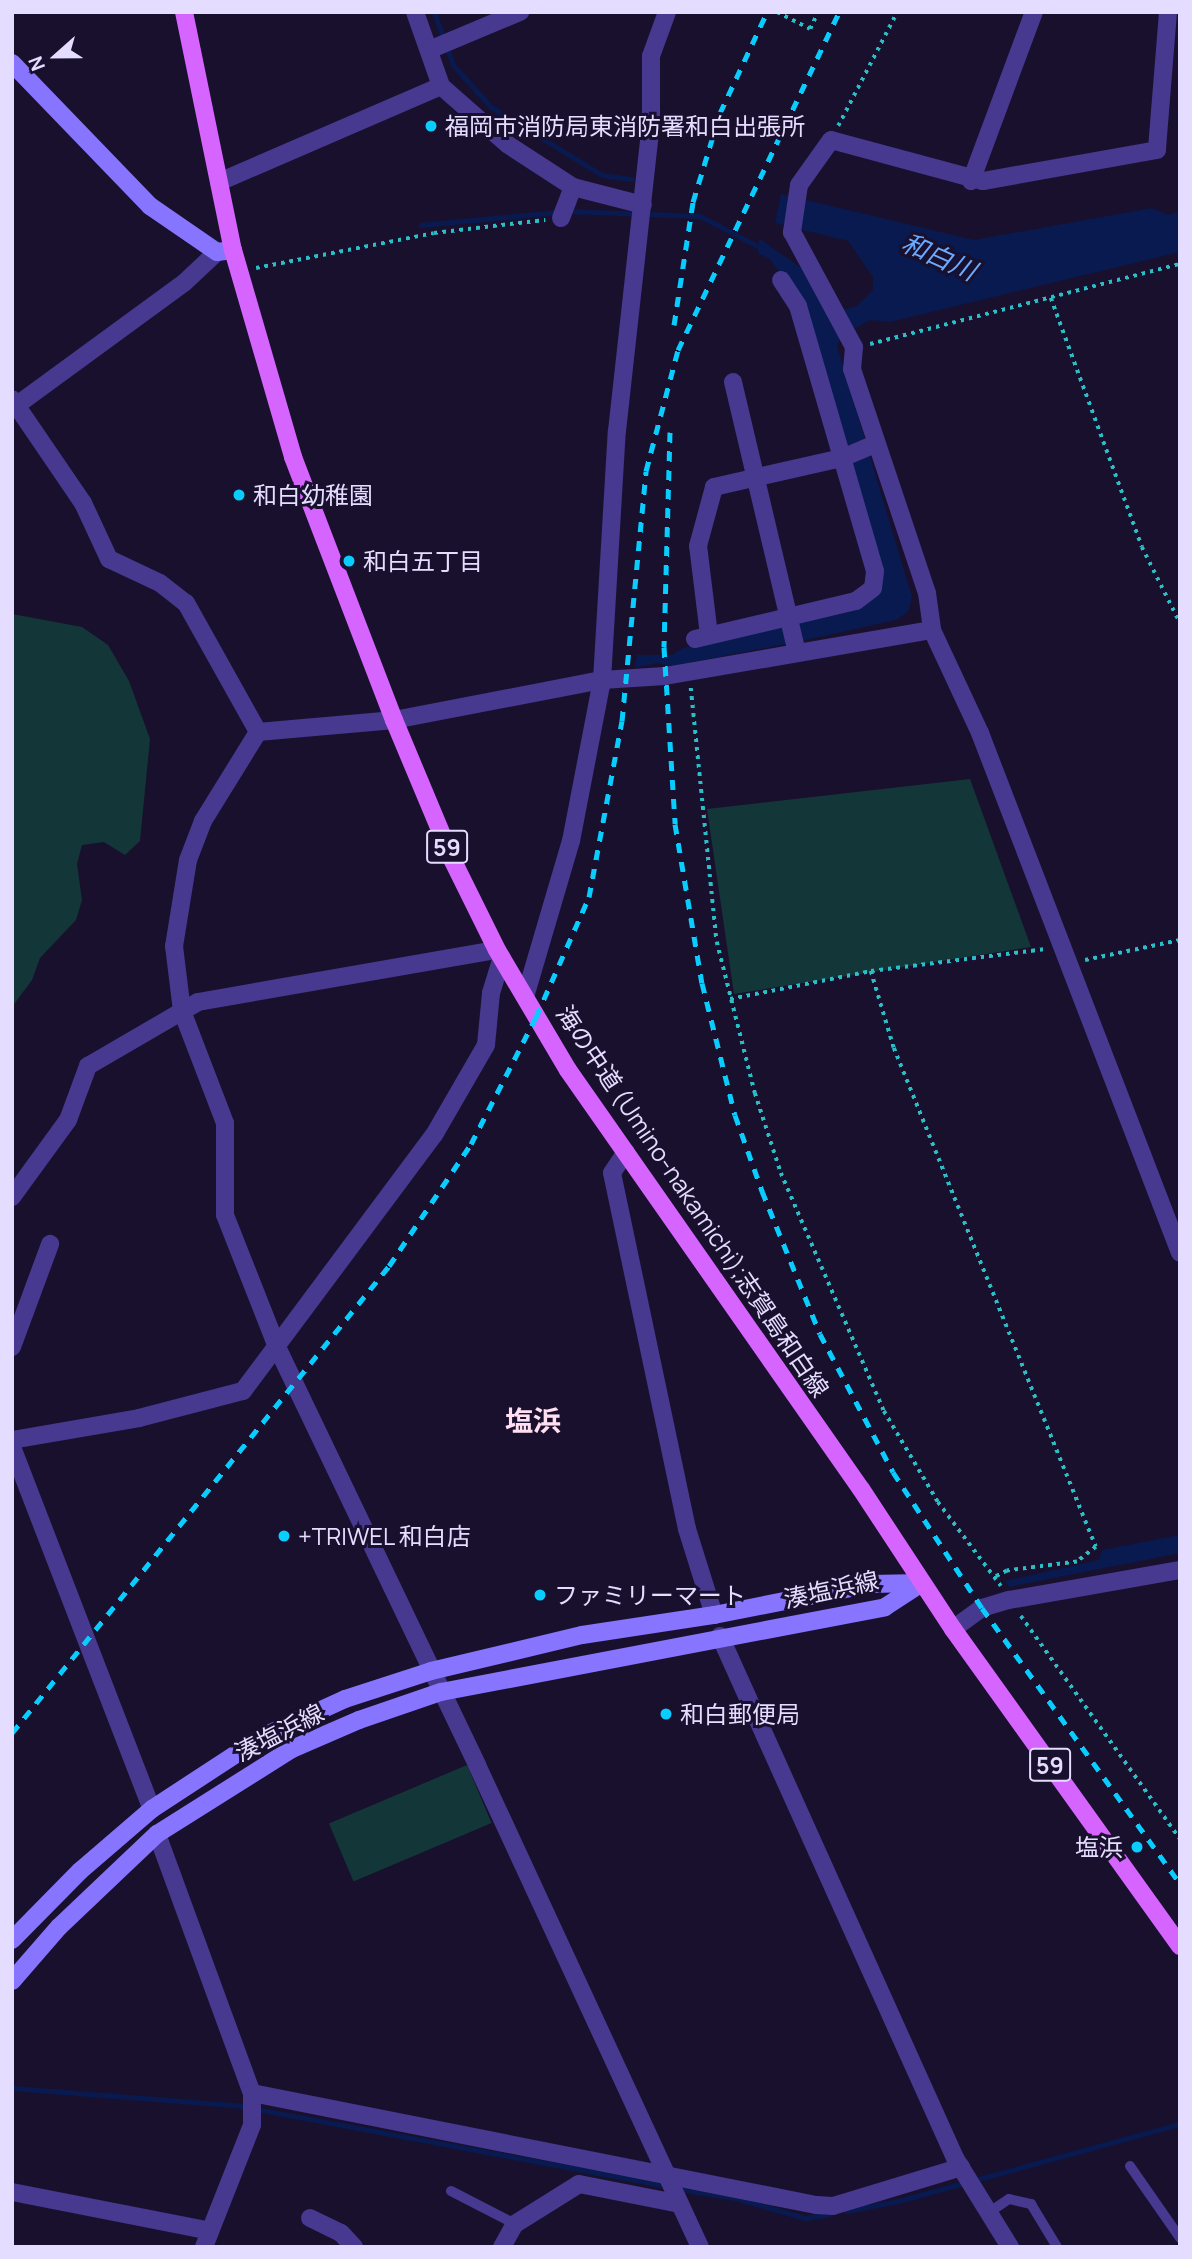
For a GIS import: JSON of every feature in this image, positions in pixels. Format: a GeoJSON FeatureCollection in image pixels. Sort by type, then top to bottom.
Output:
{"type":"FeatureCollection","features":[{"type":"Feature","properties":{"kind":"main road","name":"海の中道 (Umino-nakamichi);志賀島和白線"},"geometry":{"type":"LineString","coordinates":[[184,12],[219,181],[225,251],[240,271],[316,523],[453,861],[499,954],[568,1070],[953,1629],[1180,1946]]}},
{"type":"Feature","properties":{"kind":"main road"},"geometry":{"type":"LineString","coordinates":[[12,63],[150,206],[225,251]]}},
{"type":"Feature","properties":{"kind":"main road","name":"湊塩浜線"},"geometry":{"type":"LineString","coordinates":[[12,1940],[80,1871],[152,1809],[262,1737],[345,1699],[431,1671],[582,1635],[714,1615],[870,1584],[922,1583]]}},
{"type":"Feature","properties":{"kind":"main road","name":"湊塩浜線"},"geometry":{"type":"LineString","coordinates":[[12,1981],[59,1927],[157,1834],[292,1749],[441,1692],[720,1636],[886,1607],[922,1583]]}},
{"type":"Feature","properties":{"kind":"street"},"geometry":{"type":"LineString","coordinates":[[415,12],[439,47],[441,86],[507,144],[573,187],[643,205]]}},
{"type":"Feature","properties":{"kind":"street"},"geometry":{"type":"LineString","coordinates":[[439,47],[483,20],[520,12]]}},
{"type":"Feature","properties":{"kind":"street"},"geometry":{"type":"LineString","coordinates":[[525,997],[571,841],[602,681],[617,431],[651,125],[651,57],[667,12]]}},
{"type":"Feature","properties":{"kind":"street"},"geometry":{"type":"LineString","coordinates":[[971,181],[1034,12]]}},
{"type":"Feature","properties":{"kind":"street"},"geometry":{"type":"LineString","coordinates":[[1168,12],[1157,150],[971,181],[831,140],[799,185],[792,232],[830,297],[854,347],[852,369],[927,593],[932,630],[980,733],[1180,1253]]}},
{"type":"Feature","properties":{"kind":"street"},"geometry":{"type":"LineString","coordinates":[[219,181],[441,86]]}},
{"type":"Feature","properties":{"kind":"street"},"geometry":{"type":"LineString","coordinates":[[561,218],[573,187]]}},
{"type":"Feature","properties":{"kind":"street"},"geometry":{"type":"LineString","coordinates":[[225,251],[15,402],[83,503],[109,559],[160,583],[186,603],[258,732]]}},
{"type":"Feature","properties":{"kind":"street"},"geometry":{"type":"LineString","coordinates":[[781,280],[798,306],[842,458],[875,570],[873,588],[856,601],[702,637],[698,546],[714,487],[842,458],[875,444]]}},
{"type":"Feature","properties":{"kind":"street"},"geometry":{"type":"LineString","coordinates":[[733,382],[797,652]]}},
{"type":"Feature","properties":{"kind":"street"},"geometry":{"type":"LineString","coordinates":[[258,732],[394,720],[602,681],[689,671],[932,630]]}},
{"type":"Feature","properties":{"kind":"street"},"geometry":{"type":"LineString","coordinates":[[258,732],[203,821],[188,860],[174,946],[182,1011],[225,1123],[225,1215],[276,1347],[441,1692],[676,2203],[699,2247]]}},
{"type":"Feature","properties":{"kind":"street"},"geometry":{"type":"LineString","coordinates":[[12,1197],[68,1121],[88,1066],[198,1002],[499,954],[491,993],[486,1045],[434,1135],[243,1391],[139,1418],[12,1440]]}},
{"type":"Feature","properties":{"kind":"street"},"geometry":{"type":"LineString","coordinates":[[626,1152],[612,1173],[687,1529],[714,1615]]}},
{"type":"Feature","properties":{"kind":"street"},"geometry":{"type":"LineString","coordinates":[[12,1347],[50,1244]]}},
{"type":"Feature","properties":{"kind":"street"},"geometry":{"type":"LineString","coordinates":[[12,1447],[152,1809]]}},
{"type":"Feature","properties":{"kind":"street"},"geometry":{"type":"LineString","coordinates":[[953,1629],[982,1608],[1009,1600],[1180,1570]]}},
{"type":"Feature","properties":{"kind":"street"},"geometry":{"type":"LineString","coordinates":[[720,1636],[961,2166],[1010,2247]]}},
{"type":"Feature","properties":{"kind":"street"},"geometry":{"type":"LineString","coordinates":[[12,2192],[207,2239],[252,2125],[252,2093],[157,1834]]}},
{"type":"Feature","properties":{"kind":"street"},"geometry":{"type":"LineString","coordinates":[[252,2093],[833,2206],[961,2166]]}},
{"type":"Feature","properties":{"kind":"street"},"geometry":{"type":"LineString","coordinates":[[502,2247],[515,2224],[579,2184],[676,2203]]}},
{"type":"Feature","properties":{"kind":"street"},"geometry":{"type":"LineString","coordinates":[[310,2218],[341,2233],[354,2247]]}},
{"type":"Feature","properties":{"kind":"lane"},"geometry":{"type":"LineString","coordinates":[[1130,2166],[1180,2238]]}},
{"type":"Feature","properties":{"kind":"lane"},"geometry":{"type":"LineString","coordinates":[[451,2191],[515,2224]]}},
{"type":"Feature","properties":{"kind":"lane"},"geometry":{"type":"LineString","coordinates":[[988,2213],[1009,2199],[1031,2203],[1057,2247]]}},
{"type":"Feature","properties":{"kind":"path"},"geometry":{"type":"LineString","coordinates":[[781,13],[810,29],[818,12]]}},
{"type":"Feature","properties":{"kind":"path"},"geometry":{"type":"LineString","coordinates":[[831,140],[897,12]]}},
{"type":"Feature","properties":{"kind":"path"},"geometry":{"type":"LineString","coordinates":[[240,271],[434,233],[561,218]]}},
{"type":"Feature","properties":{"kind":"path"},"geometry":{"type":"LineString","coordinates":[[854,347],[1180,264]]}},
{"type":"Feature","properties":{"kind":"path"},"geometry":{"type":"LineString","coordinates":[[1051,298],[1142,547],[1180,623]]}},
{"type":"Feature","properties":{"kind":"path"},"geometry":{"type":"LineString","coordinates":[[689,671],[706,854],[730,999],[781,1173],[862,1369],[912,1462],[1180,1839]]}},
{"type":"Feature","properties":{"kind":"path"},"geometry":{"type":"LineString","coordinates":[[730,999],[871,971],[1066,956],[1180,940]]}},
{"type":"Feature","properties":{"kind":"path"},"geometry":{"type":"LineString","coordinates":[[871,971],[894,1048],[1097,1546],[1077,1562],[1007,1571],[995,1577]]}},
{"type":"Feature","properties":{"kind":"green space"},"geometry":{"type":"Polygon","coordinates":[[[12,614],[82,627],[108,645],[129,681],[150,739],[140,841],[125,855],[104,842],[82,845],[77,864],[82,900],[76,920],[40,958],[32,980],[12,1007],[12,614]]]}},
{"type":"Feature","properties":{"kind":"green space"},"geometry":{"type":"Polygon","coordinates":[[[970,779],[1031,947],[734,994],[707,809],[970,779]]]}},
{"type":"Feature","properties":{"kind":"green space"},"geometry":{"type":"Polygon","coordinates":[[[467,1765],[492,1823],[354,1882],[329,1824],[467,1765]]]}},
{"type":"Feature","properties":{"kind":"water"},"geometry":{"type":"Polygon","coordinates":[[[781,194],[974,240],[1152,208],[1168,215],[1180,211],[1180,252],[890,322],[870,320],[841,336],[837,346],[912,597],[908,612],[896,620],[801,641],[672,666],[657,663],[635,668],[637,655],[672,655],[683,648],[784,624],[879,586],[799,300],[770,259],[758,253],[759,238],[804,270],[832,313],[857,306],[873,290],[873,277],[848,241],[775,223],[781,194]]]}},
{"type":"Feature","properties":{"kind":"water"},"geometry":{"type":"Polygon","coordinates":[[[1180,1535],[1180,1553],[1009,1587],[1005,1581],[1099,1560],[1102,1550],[1180,1535]]]}},
{"type":"Feature","properties":{"kind":"waterway","name":"和白川"},"geometry":{"type":"LineString","coordinates":[[434,12],[453,65],[491,107],[602,175],[632,179]]}},
{"type":"Feature","properties":{"kind":"waterway"},"geometry":{"type":"LineString","coordinates":[[567,211],[700,216],[763,249]]}},
{"type":"Feature","properties":{"kind":"waterway"},"geometry":{"type":"LineString","coordinates":[[421,225],[558,212]]}},
{"type":"Feature","properties":{"kind":"waterway"},"geometry":{"type":"LineString","coordinates":[[12,2088],[235,2105],[666,2186]]}},
{"type":"Feature","properties":{"kind":"waterway"},"geometry":{"type":"LineString","coordinates":[[846,2211],[898,2201],[1180,2124]]}},
{"type":"Feature","properties":{"kind":"waterway"},"geometry":{"type":"LineString","coordinates":[[679,2189],[735,2198],[805,2218],[829,2214]]}},
{"type":"Feature","properties":{"kind":"railway"},"geometry":{"type":"LineString","coordinates":[[674,325],[693,202],[720,113],[767,12]]}},
{"type":"Feature","properties":{"kind":"railway"},"geometry":{"type":"LineString","coordinates":[[12,1733],[389,1266],[471,1144],[536,1017],[589,897],[622,721],[646,471],[678,350],[839,12]]}},
{"type":"Feature","properties":{"kind":"railway"},"geometry":{"type":"LineString","coordinates":[[670,432],[664,647],[675,824],[702,983],[735,1115],[762,1191],[820,1334],[893,1472],[982,1608],[1180,1884]]}},
{"type":"Feature","properties":{"kind":"place","name":"福岡市消防局東消防署和白出張所"},"geometry":{"type":"Point","coordinates":[431,126]}},
{"type":"Feature","properties":{"kind":"place","name":"和白幼稚園"},"geometry":{"type":"Point","coordinates":[239,495]}},
{"type":"Feature","properties":{"kind":"place","name":"和白五丁目"},"geometry":{"type":"Point","coordinates":[349,561]}},
{"type":"Feature","properties":{"kind":"place","name":"+TRIWEL 和白店"},"geometry":{"type":"Point","coordinates":[284,1536]}},
{"type":"Feature","properties":{"kind":"place","name":"ファミリーマート"},"geometry":{"type":"Point","coordinates":[540,1595]}},
{"type":"Feature","properties":{"kind":"place","name":"和白郵便局"},"geometry":{"type":"Point","coordinates":[666,1714]}},
{"type":"Feature","properties":{"kind":"place","name":"塩浜"},"geometry":{"type":"Point","coordinates":[1137,1847]}},
{"type":"Feature","properties":{"kind":"district","name":"塩浜"},"geometry":{"type":"Point","coordinates":[533,1420]}}]}
